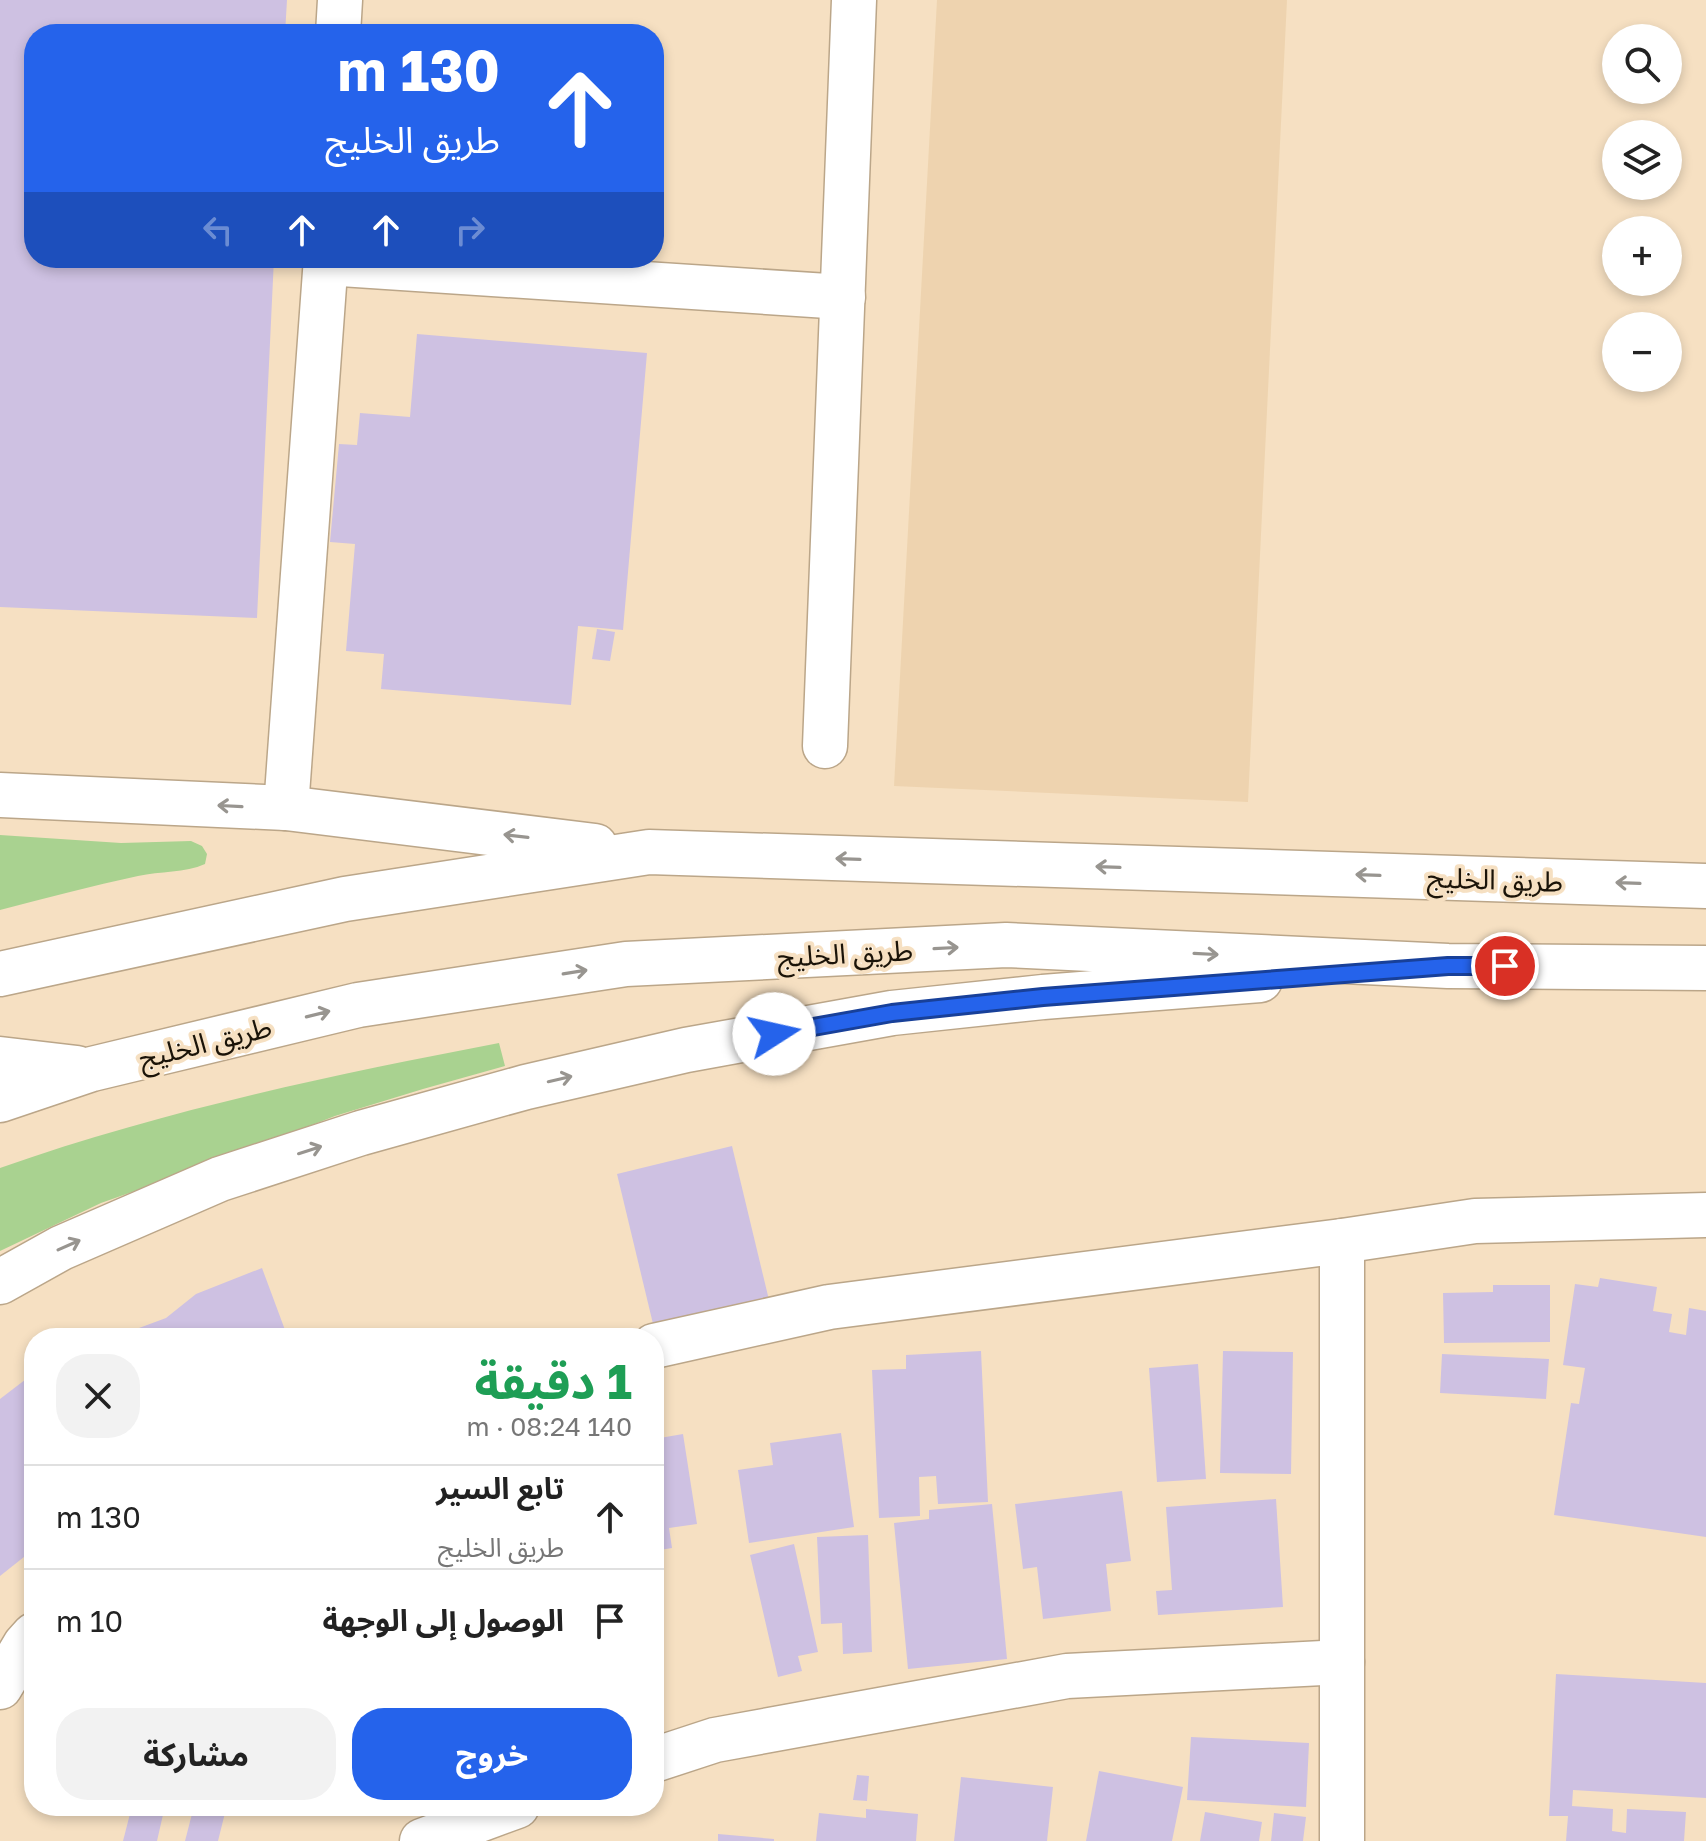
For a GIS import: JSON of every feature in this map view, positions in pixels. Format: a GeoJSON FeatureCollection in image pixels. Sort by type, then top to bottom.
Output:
{"type":"FeatureCollection","features":[{"type":"Feature","properties":{"kind":"main road"},"geometry":{"type":"LineString","coordinates":[[339,24],[340,0]]}},
{"type":"Feature","properties":{"kind":"main road"},"geometry":{"type":"LineString","coordinates":[[825,746],[854,0]]}},
{"type":"Feature","properties":{"kind":"main road"},"geometry":{"type":"LineString","coordinates":[[286,808],[325,268]]}},
{"type":"Feature","properties":{"kind":"main road"},"geometry":{"type":"LineString","coordinates":[[427,268],[843,297]]}},
{"type":"Feature","properties":{"kind":"main road"},"geometry":{"type":"LineString","coordinates":[[0,795],[286,808],[649,852]]}},
{"type":"Feature","properties":{"kind":"main road","name":"طريق الخليج"},"geometry":{"type":"LineString","coordinates":[[0,974],[345,899],[649,852],[1706,886]]}},
{"type":"Feature","properties":{"kind":"main road","name":"طريق الخليج"},"geometry":{"type":"LineString","coordinates":[[0,1100],[92,1069],[358,1005],[626,964],[1006,945],[1448,966],[1706,968]]}},
{"type":"Feature","properties":{"kind":"main road"},"geometry":{"type":"LineString","coordinates":[[0,986],[74,958]]}},
{"type":"Feature","properties":{"kind":"main road"},"geometry":{"type":"LineString","coordinates":[[0,1282],[61,1248],[220,1179],[361,1133],[526,1087],[686,1050],[892,1013],[1043,997],[1448,966]]}},
{"type":"Feature","properties":{"kind":"main road"},"geometry":{"type":"LineString","coordinates":[[0,1059],[92,1069]]}},
{"type":"Feature","properties":{"kind":"main road"},"geometry":{"type":"LineString","coordinates":[[664,1344],[829,1307],[1475,1221],[1706,1215]]}},
{"type":"Feature","properties":{"kind":"main road"},"geometry":{"type":"LineString","coordinates":[[1342,1241],[1342,1841]]}},
{"type":"Feature","properties":{"kind":"main road"},"geometry":{"type":"LineString","coordinates":[[0,1687],[24,1647]]}},
{"type":"Feature","properties":{"kind":"main road"},"geometry":{"type":"LineString","coordinates":[[664,1757],[715,1740],[1067,1676],[1342,1662]]}},
{"type":"Feature","properties":{"kind":"main road"},"geometry":{"type":"LineString","coordinates":[[422,1841],[490,1816]]}},
{"type":"Feature","properties":{"kind":"shaded area"},"geometry":{"type":"Polygon","coordinates":[[[937,0],[1287,0],[1248,802],[894,786],[937,0]]]}},
{"type":"Feature","properties":{"kind":"green space"},"geometry":{"type":"Polygon","coordinates":[[[0,835],[121,843],[191,841],[202,846],[207,854],[205,864],[197,867],[138,876],[0,910],[0,835]]]}},
{"type":"Feature","properties":{"kind":"green space"},"geometry":{"type":"Polygon","coordinates":[[[499,1043],[505,1066],[335,1116],[101,1203],[0,1251],[0,1168],[123,1129],[247,1096],[499,1043]]]}},
{"type":"Feature","properties":{"kind":"building"},"geometry":{"type":"Polygon","coordinates":[[[0,0],[287,0],[286,24],[24,24],[24,268],[274,268],[257,618],[0,607],[0,0]]]}},
{"type":"Feature","properties":{"kind":"building"},"geometry":{"type":"Polygon","coordinates":[[[417,334],[647,353],[623,630],[578,626],[571,705],[381,689],[384,654],[346,651],[355,544],[330,542],[339,444],[357,445],[360,413],[410,417],[417,334]]]}},
{"type":"Feature","properties":{"kind":"building"},"geometry":{"type":"Polygon","coordinates":[[[597,629],[615,632],[610,661],[592,659],[597,629]]]}},
{"type":"Feature","properties":{"kind":"building"},"geometry":{"type":"Polygon","coordinates":[[[732,1146],[769,1300],[654,1328],[617,1174],[732,1146]]]}},
{"type":"Feature","properties":{"kind":"building"},"geometry":{"type":"Polygon","coordinates":[[[262,1268],[284,1328],[139,1328],[166,1318],[196,1294],[262,1268]]]}},
{"type":"Feature","properties":{"kind":"building"},"geometry":{"type":"Polygon","coordinates":[[[1600,1278],[1657,1287],[1653,1311],[1672,1314],[1669,1332],[1686,1335],[1689,1308],[1706,1311],[1706,1537],[1554,1515],[1571,1403],[1579,1404],[1585,1368],[1563,1365],[1575,1284],[1598,1287],[1600,1278]]]}},
{"type":"Feature","properties":{"kind":"building"},"geometry":{"type":"Polygon","coordinates":[[[1493,1285],[1550,1285],[1550,1342],[1444,1343],[1443,1293],[1493,1292],[1493,1285]]]}},
{"type":"Feature","properties":{"kind":"building"},"geometry":{"type":"Polygon","coordinates":[[[981,1351],[988,1502],[938,1504],[936,1476],[919,1477],[920,1516],[879,1518],[872,1370],[906,1369],[906,1355],[981,1351]]]}},
{"type":"Feature","properties":{"kind":"building"},"geometry":{"type":"Polygon","coordinates":[[[1223,1351],[1293,1352],[1291,1474],[1220,1473],[1223,1351]]]}},
{"type":"Feature","properties":{"kind":"building"},"geometry":{"type":"Polygon","coordinates":[[[1442,1354],[1549,1359],[1546,1399],[1440,1393],[1442,1354]]]}},
{"type":"Feature","properties":{"kind":"building"},"geometry":{"type":"Polygon","coordinates":[[[1198,1364],[1206,1479],[1157,1482],[1149,1368],[1198,1364]]]}},
{"type":"Feature","properties":{"kind":"building"},"geometry":{"type":"Polygon","coordinates":[[[24,1381],[24,1557],[0,1576],[0,1399],[24,1381]]]}},
{"type":"Feature","properties":{"kind":"building"},"geometry":{"type":"Polygon","coordinates":[[[841,1433],[854,1527],[749,1543],[738,1470],[773,1465],[770,1443],[841,1433]]]}},
{"type":"Feature","properties":{"kind":"building"},"geometry":{"type":"Polygon","coordinates":[[[683,1434],[697,1524],[669,1528],[672,1548],[664,1549],[664,1437],[683,1434]]]}},
{"type":"Feature","properties":{"kind":"building"},"geometry":{"type":"Polygon","coordinates":[[[1122,1491],[1131,1561],[1106,1564],[1111,1611],[1043,1619],[1037,1567],[1023,1569],[1015,1504],[1122,1491]]]}},
{"type":"Feature","properties":{"kind":"building"},"geometry":{"type":"Polygon","coordinates":[[[1276,1499],[1283,1607],[1158,1615],[1156,1591],[1172,1590],[1166,1507],[1276,1499]]]}},
{"type":"Feature","properties":{"kind":"building"},"geometry":{"type":"Polygon","coordinates":[[[992,1504],[1007,1659],[908,1669],[894,1523],[929,1519],[929,1510],[992,1504]]]}},
{"type":"Feature","properties":{"kind":"building"},"geometry":{"type":"Polygon","coordinates":[[[868,1535],[872,1652],[843,1654],[842,1623],[821,1624],[817,1537],[868,1535]]]}},
{"type":"Feature","properties":{"kind":"building"},"geometry":{"type":"Polygon","coordinates":[[[794,1544],[818,1652],[798,1656],[802,1671],[778,1677],[750,1555],[794,1544]]]}},
{"type":"Feature","properties":{"kind":"building"},"geometry":{"type":"Polygon","coordinates":[[[1556,1674],[1706,1683],[1706,1798],[1573,1790],[1572,1806],[1613,1809],[1612,1831],[1626,1833],[1627,1809],[1686,1812],[1684,1841],[1566,1841],[1568,1816],[1549,1816],[1556,1674]]]}},
{"type":"Feature","properties":{"kind":"building"},"geometry":{"type":"Polygon","coordinates":[[[1191,1737],[1309,1743],[1306,1807],[1187,1800],[1191,1737]]]}},
{"type":"Feature","properties":{"kind":"building"},"geometry":{"type":"Polygon","coordinates":[[[1099,1771],[1183,1787],[1172,1841],[1086,1841],[1099,1771]]]}},
{"type":"Feature","properties":{"kind":"building"},"geometry":{"type":"Polygon","coordinates":[[[857,1775],[869,1776],[867,1801],[853,1800],[857,1775]]]}},
{"type":"Feature","properties":{"kind":"building"},"geometry":{"type":"Polygon","coordinates":[[[961,1777],[1053,1787],[1047,1841],[954,1841],[961,1777]]]}},
{"type":"Feature","properties":{"kind":"building"},"geometry":{"type":"Polygon","coordinates":[[[866,1809],[918,1814],[916,1841],[816,1841],[819,1813],[866,1818],[866,1809]]]}},
{"type":"Feature","properties":{"kind":"building"},"geometry":{"type":"Polygon","coordinates":[[[1205,1812],[1262,1822],[1259,1841],[1200,1841],[1205,1812]]]}},
{"type":"Feature","properties":{"kind":"building"},"geometry":{"type":"Polygon","coordinates":[[[1274,1813],[1306,1817],[1303,1841],[1271,1841],[1274,1813]]]}},
{"type":"Feature","properties":{"kind":"building"},"geometry":{"type":"Polygon","coordinates":[[[129,1816],[163,1816],[157,1841],[123,1841],[129,1816]]]}},
{"type":"Feature","properties":{"kind":"building"},"geometry":{"type":"Polygon","coordinates":[[[191,1816],[224,1816],[218,1841],[185,1841],[191,1816]]]}},
{"type":"Feature","properties":{"kind":"building"},"geometry":{"type":"Polygon","coordinates":[[[718,1834],[774,1839],[774,1841],[718,1841],[718,1834]]]}},
{"type":"Feature","properties":{"kind":"route"},"geometry":{"type":"LineString","coordinates":[[774,1034],[892,1013],[1043,997],[1448,966],[1505,966]]}}]}
